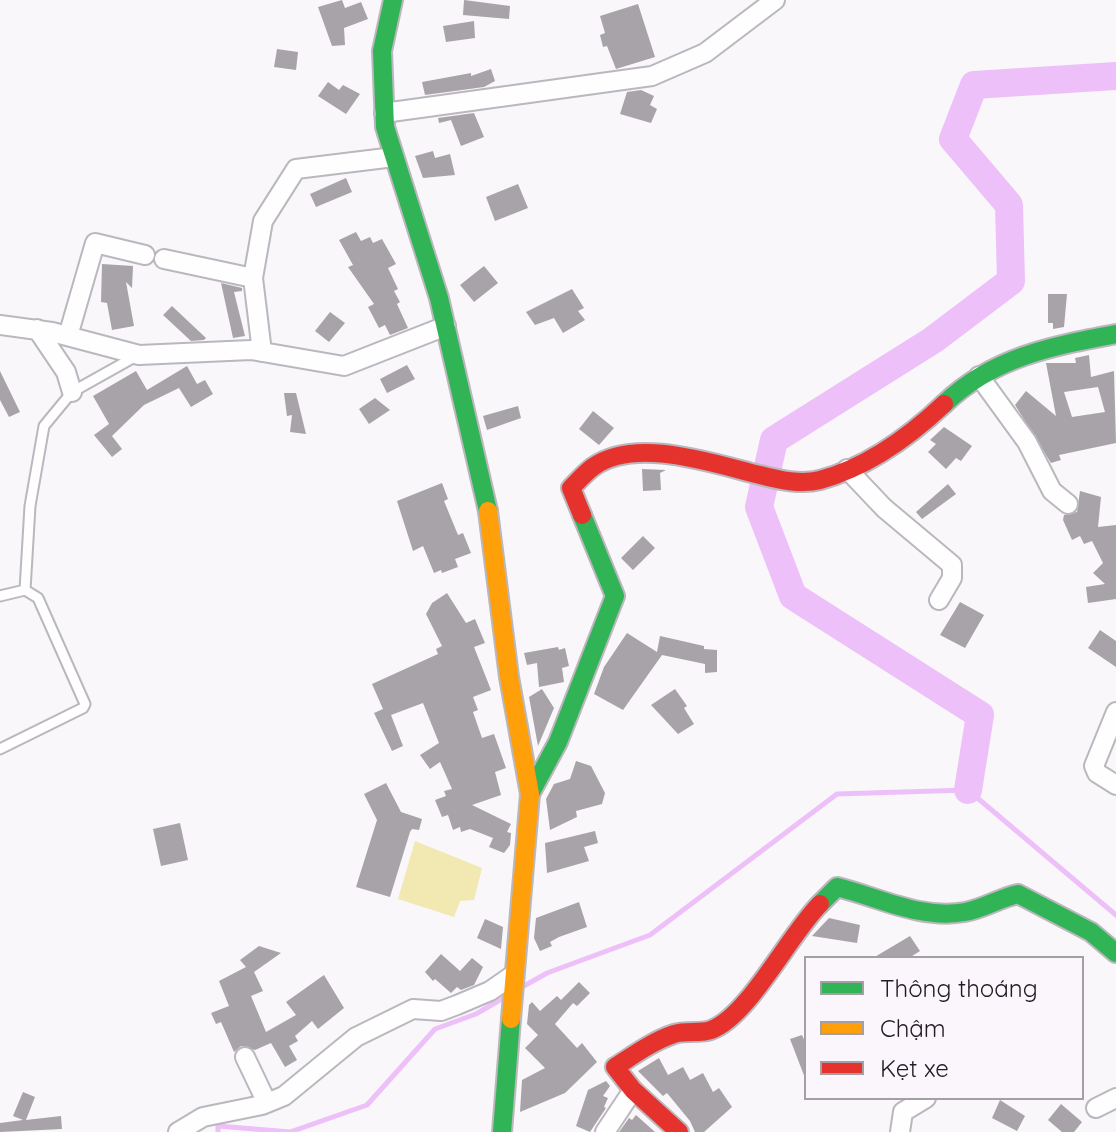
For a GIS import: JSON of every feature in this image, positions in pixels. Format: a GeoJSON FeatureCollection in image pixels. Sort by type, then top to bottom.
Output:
{"type":"FeatureCollection","features":[{"type":"Feature","properties":{"kind":"street"},"geometry":{"type":"LineString","coordinates":[[393,0],[382,51],[384,113],[394,157],[446,326],[486,496],[509,677],[530,794],[502,1132]]}},
{"type":"Feature","properties":{"kind":"street"},"geometry":{"type":"LineString","coordinates":[[384,113],[652,76],[705,53],[775,0]]}},
{"type":"Feature","properties":{"kind":"street"},"geometry":{"type":"LineString","coordinates":[[262,352],[253,278],[263,221],[296,169],[394,157]]}},
{"type":"Feature","properties":{"kind":"street"},"geometry":{"type":"LineString","coordinates":[[68,336],[95,243],[145,255]]}},
{"type":"Feature","properties":{"kind":"street"},"geometry":{"type":"LineString","coordinates":[[164,259],[253,278]]}},
{"type":"Feature","properties":{"kind":"street"},"geometry":{"type":"LineString","coordinates":[[0,325],[37,329],[139,355],[182,350],[262,352],[344,366],[446,326]]}},
{"type":"Feature","properties":{"kind":"street"},"geometry":{"type":"LineString","coordinates":[[37,329],[66,372],[72,392]]}},
{"type":"Feature","properties":{"kind":"street"},"geometry":{"type":"LineString","coordinates":[[530,794],[558,742],[615,596],[571,488],[595,465],[636,453],[672,454],[784,481],[819,480],[847,469],[914,433],[959,390],[979,376],[1040,348],[1116,334]]}},
{"type":"Feature","properties":{"kind":"street"},"geometry":{"type":"LineString","coordinates":[[979,376],[1027,442],[1052,491],[1068,504]]}},
{"type":"Feature","properties":{"kind":"street"},"geometry":{"type":"LineString","coordinates":[[847,469],[884,508],[952,565],[952,578],[939,600]]}},
{"type":"Feature","properties":{"kind":"street"},"geometry":{"type":"LineString","coordinates":[[1116,712],[1094,766],[1097,773],[1116,785]]}},
{"type":"Feature","properties":{"kind":"street"},"geometry":{"type":"LineString","coordinates":[[679,1132],[633,1090],[615,1067],[651,1044],[677,1033],[712,1030],[743,1006],[801,923],[837,887],[920,912],[944,914],[967,911],[1018,894],[1091,932],[1116,953]]}},
{"type":"Feature","properties":{"kind":"street"},"geometry":{"type":"LineString","coordinates":[[178,1132],[203,1117],[267,1103],[284,1096],[342,1046],[413,1009],[441,1011],[513,978]]}},
{"type":"Feature","properties":{"kind":"street"},"geometry":{"type":"LineString","coordinates":[[245,1057],[267,1103]]}},
{"type":"Feature","properties":{"kind":"street"},"geometry":{"type":"LineString","coordinates":[[605,1132],[633,1090]]}},
{"type":"Feature","properties":{"kind":"street"},"geometry":{"type":"LineString","coordinates":[[1096,1108],[1116,1098]]}},
{"type":"Feature","properties":{"kind":"street"},"geometry":{"type":"LineString","coordinates":[[900,1132],[903,1112],[923,1100]]}},
{"type":"Feature","properties":{"kind":"lane"},"geometry":{"type":"LineString","coordinates":[[25,590],[30,506],[44,426],[72,392],[139,355]]}},
{"type":"Feature","properties":{"kind":"lane"},"geometry":{"type":"LineString","coordinates":[[0,596],[25,590],[38,598],[85,706],[0,749]]}},
{"type":"Feature","properties":{"kind":"shaded area"},"geometry":{"type":"Polygon","coordinates":[[[415,841],[482,868],[474,900],[460,901],[454,917],[398,899],[415,841]]]}},
{"type":"Feature","properties":{"kind":"building"},"geometry":{"type":"Polygon","coordinates":[[[342,0],[345,8],[361,2],[368,19],[344,28],[345,45],[332,46],[318,7],[342,0]]]}},
{"type":"Feature","properties":{"kind":"building"},"geometry":{"type":"Polygon","coordinates":[[[464,0],[510,6],[509,19],[463,15],[464,0]]]}},
{"type":"Feature","properties":{"kind":"building"},"geometry":{"type":"Polygon","coordinates":[[[638,4],[655,57],[616,69],[607,46],[603,47],[600,35],[605,33],[600,16],[638,4]]]}},
{"type":"Feature","properties":{"kind":"building"},"geometry":{"type":"Polygon","coordinates":[[[474,21],[475,38],[446,42],[443,26],[474,21]]]}},
{"type":"Feature","properties":{"kind":"building"},"geometry":{"type":"Polygon","coordinates":[[[277,49],[298,52],[296,70],[274,67],[277,49]]]}},
{"type":"Feature","properties":{"kind":"building"},"geometry":{"type":"Polygon","coordinates":[[[491,69],[495,81],[484,87],[425,95],[422,82],[471,73],[471,76],[491,69]]]}},
{"type":"Feature","properties":{"kind":"building"},"geometry":{"type":"Polygon","coordinates":[[[328,82],[339,90],[343,85],[360,94],[346,114],[318,96],[328,82]]]}},
{"type":"Feature","properties":{"kind":"building"},"geometry":{"type":"Polygon","coordinates":[[[641,90],[654,96],[650,105],[657,109],[651,123],[620,114],[627,92],[641,90]]]}},
{"type":"Feature","properties":{"kind":"building"},"geometry":{"type":"Polygon","coordinates":[[[474,113],[484,137],[461,146],[451,120],[439,123],[438,118],[474,113]]]}},
{"type":"Feature","properties":{"kind":"building"},"geometry":{"type":"Polygon","coordinates":[[[433,151],[435,158],[450,154],[455,175],[423,178],[415,156],[433,151]]]}},
{"type":"Feature","properties":{"kind":"building"},"geometry":{"type":"Polygon","coordinates":[[[346,178],[352,192],[316,207],[310,194],[346,178]]]}},
{"type":"Feature","properties":{"kind":"building"},"geometry":{"type":"Polygon","coordinates":[[[518,184],[528,208],[495,221],[486,197],[518,184]]]}},
{"type":"Feature","properties":{"kind":"building"},"geometry":{"type":"Polygon","coordinates":[[[356,232],[361,241],[370,237],[373,243],[382,239],[396,264],[388,268],[398,289],[394,291],[400,302],[397,304],[408,328],[390,335],[385,325],[379,328],[368,307],[374,304],[348,267],[353,265],[339,240],[356,232]]]}},
{"type":"Feature","properties":{"kind":"building"},"geometry":{"type":"Polygon","coordinates":[[[102,264],[133,266],[132,288],[126,282],[134,326],[112,330],[107,303],[101,302],[102,264]]]}},
{"type":"Feature","properties":{"kind":"building"},"geometry":{"type":"Polygon","coordinates":[[[484,266],[498,283],[474,302],[460,285],[484,266]]]}},
{"type":"Feature","properties":{"kind":"building"},"geometry":{"type":"Polygon","coordinates":[[[221,283],[242,288],[242,291],[234,292],[245,336],[233,338],[221,283]]]}},
{"type":"Feature","properties":{"kind":"building"},"geometry":{"type":"Polygon","coordinates":[[[572,289],[584,308],[578,311],[585,320],[563,333],[554,318],[535,325],[526,312],[572,289]]]}},
{"type":"Feature","properties":{"kind":"building"},"geometry":{"type":"Polygon","coordinates":[[[1048,294],[1067,294],[1064,327],[1053,329],[1053,323],[1048,323],[1048,294]]]}},
{"type":"Feature","properties":{"kind":"building"},"geometry":{"type":"Polygon","coordinates":[[[172,306],[206,338],[204,340],[191,341],[163,315],[172,306]]]}},
{"type":"Feature","properties":{"kind":"building"},"geometry":{"type":"Polygon","coordinates":[[[330,312],[345,323],[329,342],[315,331],[330,312]]]}},
{"type":"Feature","properties":{"kind":"building"},"geometry":{"type":"Polygon","coordinates":[[[1089,355],[1091,377],[1114,371],[1116,443],[1059,455],[1061,460],[1051,463],[1015,405],[1026,391],[1056,416],[1046,363],[1076,363],[1075,358],[1089,355]],[[1098,387],[1064,392],[1072,417],[1105,412],[1098,387]]]}},
{"type":"Feature","properties":{"kind":"building"},"geometry":{"type":"Polygon","coordinates":[[[407,365],[415,379],[387,393],[380,379],[407,365]]]}},
{"type":"Feature","properties":{"kind":"building"},"geometry":{"type":"Polygon","coordinates":[[[187,366],[197,384],[205,380],[213,394],[191,407],[179,388],[144,405],[112,436],[122,449],[112,457],[94,435],[109,424],[93,396],[136,371],[147,390],[187,366]]]}},
{"type":"Feature","properties":{"kind":"building"},"geometry":{"type":"Polygon","coordinates":[[[0,371],[20,412],[9,417],[0,400],[0,371]]]}},
{"type":"Feature","properties":{"kind":"building"},"geometry":{"type":"Polygon","coordinates":[[[284,393],[296,393],[306,434],[290,432],[292,415],[287,416],[284,393]]]}},
{"type":"Feature","properties":{"kind":"building"},"geometry":{"type":"Polygon","coordinates":[[[375,398],[390,410],[369,424],[359,409],[375,398]]]}},
{"type":"Feature","properties":{"kind":"building"},"geometry":{"type":"Polygon","coordinates":[[[518,406],[521,418],[487,430],[483,416],[518,406]]]}},
{"type":"Feature","properties":{"kind":"building"},"geometry":{"type":"Polygon","coordinates":[[[593,411],[614,428],[599,445],[579,429],[593,411]]]}},
{"type":"Feature","properties":{"kind":"building"},"geometry":{"type":"Polygon","coordinates":[[[944,427],[972,446],[961,461],[956,458],[946,469],[928,452],[936,444],[930,440],[944,427]]]}},
{"type":"Feature","properties":{"kind":"building"},"geometry":{"type":"Polygon","coordinates":[[[642,469],[666,470],[660,473],[661,490],[643,491],[642,469]]]}},
{"type":"Feature","properties":{"kind":"building"},"geometry":{"type":"Polygon","coordinates":[[[442,483],[448,499],[444,501],[458,535],[463,533],[471,553],[455,559],[458,567],[434,573],[423,546],[413,551],[397,501],[442,483]]]}},
{"type":"Feature","properties":{"kind":"building"},"geometry":{"type":"Polygon","coordinates":[[[948,484],[956,494],[922,519],[916,512],[948,484]]]}},
{"type":"Feature","properties":{"kind":"building"},"geometry":{"type":"Polygon","coordinates":[[[1080,491],[1101,497],[1098,527],[1116,525],[1116,599],[1088,603],[1086,587],[1105,584],[1093,573],[1103,563],[1092,541],[1084,544],[1080,536],[1072,540],[1063,520],[1064,515],[1077,512],[1080,491]]]}},
{"type":"Feature","properties":{"kind":"building"},"geometry":{"type":"Polygon","coordinates":[[[643,536],[655,548],[633,570],[621,558],[643,536]]]}},
{"type":"Feature","properties":{"kind":"building"},"geometry":{"type":"Polygon","coordinates":[[[447,593],[466,623],[475,619],[485,643],[474,647],[491,690],[473,697],[478,710],[473,712],[482,738],[494,734],[506,768],[495,772],[501,795],[472,805],[511,824],[507,832],[511,833],[510,845],[504,853],[489,847],[493,838],[470,829],[461,832],[460,827],[453,830],[448,815],[442,817],[435,800],[446,796],[444,791],[452,789],[440,762],[430,769],[420,755],[439,743],[423,703],[391,715],[403,746],[392,751],[374,713],[383,709],[372,684],[438,654],[436,649],[442,646],[426,614],[432,603],[447,593]]]}},
{"type":"Feature","properties":{"kind":"building"},"geometry":{"type":"Polygon","coordinates":[[[960,602],[984,615],[965,648],[940,635],[960,602]]]}},
{"type":"Feature","properties":{"kind":"building"},"geometry":{"type":"Polygon","coordinates":[[[1100,630],[1116,641],[1116,667],[1088,648],[1100,630]]]}},
{"type":"Feature","properties":{"kind":"building"},"geometry":{"type":"Polygon","coordinates":[[[627,633],[657,652],[660,636],[717,650],[717,672],[705,673],[705,664],[662,655],[623,710],[594,694],[604,667],[627,633]]]}},
{"type":"Feature","properties":{"kind":"building"},"geometry":{"type":"Polygon","coordinates":[[[558,647],[559,650],[565,648],[569,666],[562,668],[564,682],[539,687],[537,663],[527,665],[524,653],[558,647]]]}},
{"type":"Feature","properties":{"kind":"building"},"geometry":{"type":"Polygon","coordinates":[[[542,689],[554,708],[538,746],[529,697],[542,689]]]}},
{"type":"Feature","properties":{"kind":"building"},"geometry":{"type":"Polygon","coordinates":[[[675,689],[687,706],[684,708],[694,724],[678,734],[651,705],[675,689]]]}},
{"type":"Feature","properties":{"kind":"building"},"geometry":{"type":"Polygon","coordinates":[[[576,761],[591,766],[605,793],[602,804],[576,811],[577,817],[550,830],[546,799],[554,784],[570,779],[576,761]]]}},
{"type":"Feature","properties":{"kind":"building"},"geometry":{"type":"Polygon","coordinates":[[[386,783],[401,812],[422,819],[419,830],[412,829],[410,832],[390,897],[356,887],[377,820],[364,794],[386,783]]]}},
{"type":"Feature","properties":{"kind":"building"},"geometry":{"type":"Polygon","coordinates":[[[180,823],[188,860],[161,866],[153,829],[180,823]]]}},
{"type":"Feature","properties":{"kind":"building"},"geometry":{"type":"Polygon","coordinates":[[[595,831],[598,843],[584,847],[589,861],[547,873],[545,843],[595,831]]]}},
{"type":"Feature","properties":{"kind":"building"},"geometry":{"type":"Polygon","coordinates":[[[579,902],[587,927],[559,937],[550,942],[552,946],[540,951],[534,938],[536,918],[579,902]]]}},
{"type":"Feature","properties":{"kind":"building"},"geometry":{"type":"Polygon","coordinates":[[[829,918],[860,925],[857,943],[812,936],[829,918]]]}},
{"type":"Feature","properties":{"kind":"building"},"geometry":{"type":"Polygon","coordinates":[[[485,919],[503,927],[501,949],[477,938],[485,919]]]}},
{"type":"Feature","properties":{"kind":"building"},"geometry":{"type":"Polygon","coordinates":[[[910,936],[920,951],[912,956],[876,956],[910,936]]]}},
{"type":"Feature","properties":{"kind":"building"},"geometry":{"type":"Polygon","coordinates":[[[259,946],[281,953],[254,972],[263,991],[251,996],[266,1032],[296,1015],[286,1002],[324,975],[344,1008],[318,1029],[312,1021],[295,1036],[298,1041],[289,1046],[297,1060],[285,1067],[271,1043],[255,1050],[241,1046],[234,1052],[221,1022],[216,1024],[211,1013],[229,1006],[219,981],[246,967],[240,960],[259,946]]]}},
{"type":"Feature","properties":{"kind":"building"},"geometry":{"type":"Polygon","coordinates":[[[441,954],[460,971],[472,958],[483,967],[474,985],[461,990],[457,987],[451,993],[435,979],[433,981],[425,972],[441,954]]]}},
{"type":"Feature","properties":{"kind":"building"},"geometry":{"type":"Polygon","coordinates":[[[579,982],[590,993],[577,1006],[573,1003],[555,1024],[577,1048],[582,1043],[597,1062],[565,1093],[520,1112],[522,1080],[545,1068],[525,1048],[538,1035],[527,1024],[529,1005],[532,1002],[540,1011],[557,996],[561,1000],[579,982]]]}},
{"type":"Feature","properties":{"kind":"building"},"geometry":{"type":"Polygon","coordinates":[[[802,1035],[804,1040],[804,1075],[790,1039],[802,1035]]]}},
{"type":"Feature","properties":{"kind":"building"},"geometry":{"type":"Polygon","coordinates":[[[659,1058],[668,1075],[683,1067],[690,1080],[703,1073],[713,1092],[719,1088],[732,1107],[704,1132],[695,1132],[667,1093],[663,1096],[638,1071],[659,1058]]]}},
{"type":"Feature","properties":{"kind":"building"},"geometry":{"type":"Polygon","coordinates":[[[606,1081],[610,1086],[603,1096],[608,1098],[606,1108],[590,1132],[576,1126],[588,1090],[606,1081]]]}},
{"type":"Feature","properties":{"kind":"building"},"geometry":{"type":"Polygon","coordinates":[[[23,1092],[35,1097],[26,1120],[61,1116],[62,1129],[0,1132],[0,1123],[23,1120],[13,1116],[23,1092]]]}},
{"type":"Feature","properties":{"kind":"building"},"geometry":{"type":"Polygon","coordinates":[[[1000,1100],[1025,1116],[1017,1131],[992,1118],[1000,1100]]]}},
{"type":"Feature","properties":{"kind":"building"},"geometry":{"type":"Polygon","coordinates":[[[1061,1104],[1082,1122],[1074,1132],[1062,1132],[1048,1120],[1061,1104]]]}},
{"type":"Feature","properties":{"kind":"building"},"geometry":{"type":"Polygon","coordinates":[[[636,1115],[655,1132],[619,1132],[629,1118],[632,1120],[636,1115]]]}},
{"type":"Feature","properties":{"kind":"waterway"},"geometry":{"type":"LineString","coordinates":[[968,790],[980,715],[793,596],[759,507],[774,440],[933,340],[1011,281],[1009,205],[953,139],[974,85],[1116,76]]}},
{"type":"Feature","properties":{"kind":"waterway"},"geometry":{"type":"LineString","coordinates":[[524,986],[547,973],[650,935],[837,794],[968,790],[1116,915]]}},
{"type":"Feature","properties":{"kind":"waterway"},"geometry":{"type":"LineString","coordinates":[[218,1132],[218,1126],[290,1132],[367,1105],[435,1029],[476,1014],[505,997]]}},
{"type":"Feature","properties":{"kind":"traffic: fast"},"geometry":{"type":"LineString","coordinates":[[393,0],[382,51],[385,127],[439,298],[488,511]]}},
{"type":"Feature","properties":{"kind":"traffic: fast"},"geometry":{"type":"LineString","coordinates":[[944,404],[963,388],[1003,364],[1046,349],[1116,334]]}},
{"type":"Feature","properties":{"kind":"traffic: fast"},"geometry":{"type":"LineString","coordinates":[[530,794],[558,742],[615,596],[582,515]]}},
{"type":"Feature","properties":{"kind":"traffic: fast"},"geometry":{"type":"LineString","coordinates":[[820,904],[837,887],[916,910],[949,914],[972,911],[1018,894],[1091,932],[1116,953]]}},
{"type":"Feature","properties":{"kind":"traffic: fast"},"geometry":{"type":"LineString","coordinates":[[502,1132],[511,1019]]}},
{"type":"Feature","properties":{"kind":"traffic: slow"},"geometry":{"type":"LineString","coordinates":[[488,511],[509,677],[530,794],[511,1019]]}},
{"type":"Feature","properties":{"kind":"traffic: jam"},"geometry":{"type":"LineString","coordinates":[[582,515],[571,488],[593,467],[611,458],[631,454],[675,455],[782,480],[820,480],[871,459],[917,428],[944,404]]}},
{"type":"Feature","properties":{"kind":"traffic: jam"},"geometry":{"type":"LineString","coordinates":[[679,1132],[633,1090],[615,1067],[666,1037],[711,1030],[725,1022],[754,993],[820,904]]}}]}
